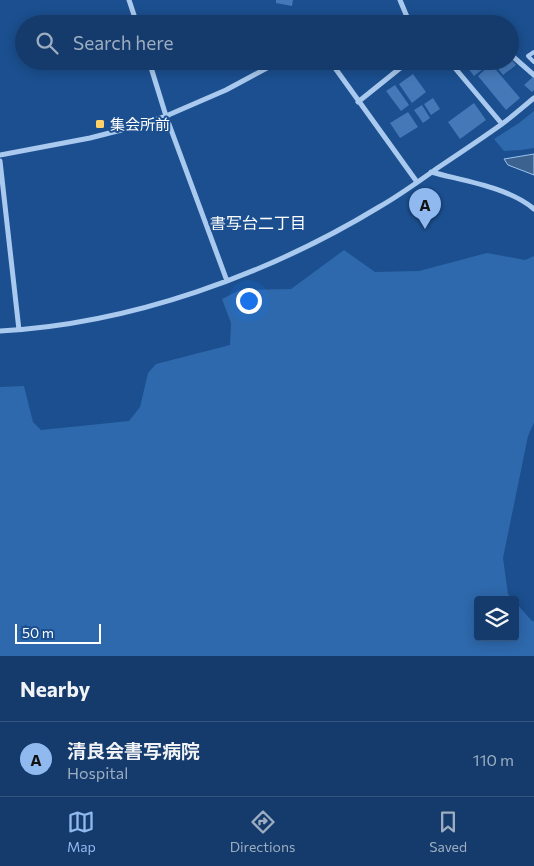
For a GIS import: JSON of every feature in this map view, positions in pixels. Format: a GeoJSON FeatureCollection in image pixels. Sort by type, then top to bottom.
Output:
{"type":"FeatureCollection","features":[{"type":"Feature","properties":{"kind":"street"},"geometry":{"type":"LineString","coordinates":[[129,0],[134,15]]}},
{"type":"Feature","properties":{"kind":"street"},"geometry":{"type":"LineString","coordinates":[[400,0],[406,15]]}},
{"type":"Feature","properties":{"kind":"street"},"geometry":{"type":"LineString","coordinates":[[519,62],[534,75]]}},
{"type":"Feature","properties":{"kind":"street"},"geometry":{"type":"LineString","coordinates":[[152,70],[166,116],[227,281]]}},
{"type":"Feature","properties":{"kind":"street"},"geometry":{"type":"LineString","coordinates":[[0,155],[90,138],[133,127],[166,116],[266,70]]}},
{"type":"Feature","properties":{"kind":"street"},"geometry":{"type":"LineString","coordinates":[[336,70],[417,182]]}},
{"type":"Feature","properties":{"kind":"street"},"geometry":{"type":"LineString","coordinates":[[358,102],[397,70]]}},
{"type":"Feature","properties":{"kind":"street"},"geometry":{"type":"LineString","coordinates":[[457,70],[502,124]]}},
{"type":"Feature","properties":{"kind":"street"},"geometry":{"type":"LineString","coordinates":[[0,332],[72,323],[127,312],[187,296],[276,261],[326,237],[380,207],[502,124],[534,98]]}},
{"type":"Feature","properties":{"kind":"street"},"geometry":{"type":"LineString","coordinates":[[0,161],[20,330]]}},
{"type":"Feature","properties":{"kind":"street"},"geometry":{"type":"LineString","coordinates":[[431,172],[501,191],[528,204],[534,210]]}},
{"type":"Feature","properties":{"kind":"lane"},"geometry":{"type":"LineString","coordinates":[[534,52],[528,56],[534,62]]}},
{"type":"Feature","properties":{"kind":"shaded area"},"geometry":{"type":"Polygon","coordinates":[[[534,111],[534,148],[504,151],[494,139],[534,111]]]}},
{"type":"Feature","properties":{"kind":"shaded area"},"geometry":{"type":"Polygon","coordinates":[[[534,154],[534,175],[508,165],[504,159],[534,154]]]}},
{"type":"Feature","properties":{"kind":"shaded area"},"geometry":{"type":"Polygon","coordinates":[[[344,250],[375,272],[419,271],[487,253],[525,260],[534,256],[534,423],[528,436],[503,558],[510,596],[474,596],[474,641],[519,641],[519,606],[534,621],[534,656],[0,656],[0,387],[24,386],[33,422],[41,430],[129,421],[140,407],[148,373],[156,364],[230,345],[231,323],[222,299],[240,290],[291,289],[344,250]]]}},
{"type":"Feature","properties":{"kind":"building"},"geometry":{"type":"Polygon","coordinates":[[[276,0],[293,0],[292,6],[276,3],[276,0]]]}},
{"type":"Feature","properties":{"kind":"building"},"geometry":{"type":"Polygon","coordinates":[[[469,70],[482,70],[474,76],[469,70]]]}},
{"type":"Feature","properties":{"kind":"building"},"geometry":{"type":"Polygon","coordinates":[[[484,70],[496,70],[520,98],[506,110],[478,76],[484,70]]]}},
{"type":"Feature","properties":{"kind":"building"},"geometry":{"type":"Polygon","coordinates":[[[499,70],[510,70],[503,75],[499,70]]]}},
{"type":"Feature","properties":{"kind":"building"},"geometry":{"type":"Polygon","coordinates":[[[413,74],[426,92],[412,103],[399,84],[413,74]]]}},
{"type":"Feature","properties":{"kind":"building"},"geometry":{"type":"Polygon","coordinates":[[[534,76],[534,90],[532,92],[524,85],[534,76]]]}},
{"type":"Feature","properties":{"kind":"building"},"geometry":{"type":"Polygon","coordinates":[[[395,85],[409,105],[401,111],[386,91],[395,85]]]}},
{"type":"Feature","properties":{"kind":"building"},"geometry":{"type":"Polygon","coordinates":[[[433,98],[440,109],[431,115],[424,104],[433,98]]]}},
{"type":"Feature","properties":{"kind":"building"},"geometry":{"type":"Polygon","coordinates":[[[474,103],[486,120],[460,139],[448,122],[474,103]]]}},
{"type":"Feature","properties":{"kind":"building"},"geometry":{"type":"Polygon","coordinates":[[[422,105],[430,118],[423,123],[414,110],[422,105]]]}},
{"type":"Feature","properties":{"kind":"building"},"geometry":{"type":"Polygon","coordinates":[[[408,112],[418,127],[400,138],[390,123],[408,112]]]}},
{"type":"Feature","properties":{"kind":"place","name":"集会所前"},"geometry":{"type":"Point","coordinates":[100,124]}},
{"type":"Feature","properties":{"kind":"place","name":"清良会書写病院"},"geometry":{"type":"Point","coordinates":[425,229]}},
{"type":"Feature","properties":{"kind":"district","name":"書写台二丁目"},"geometry":{"type":"Point","coordinates":[258,222]}}]}
